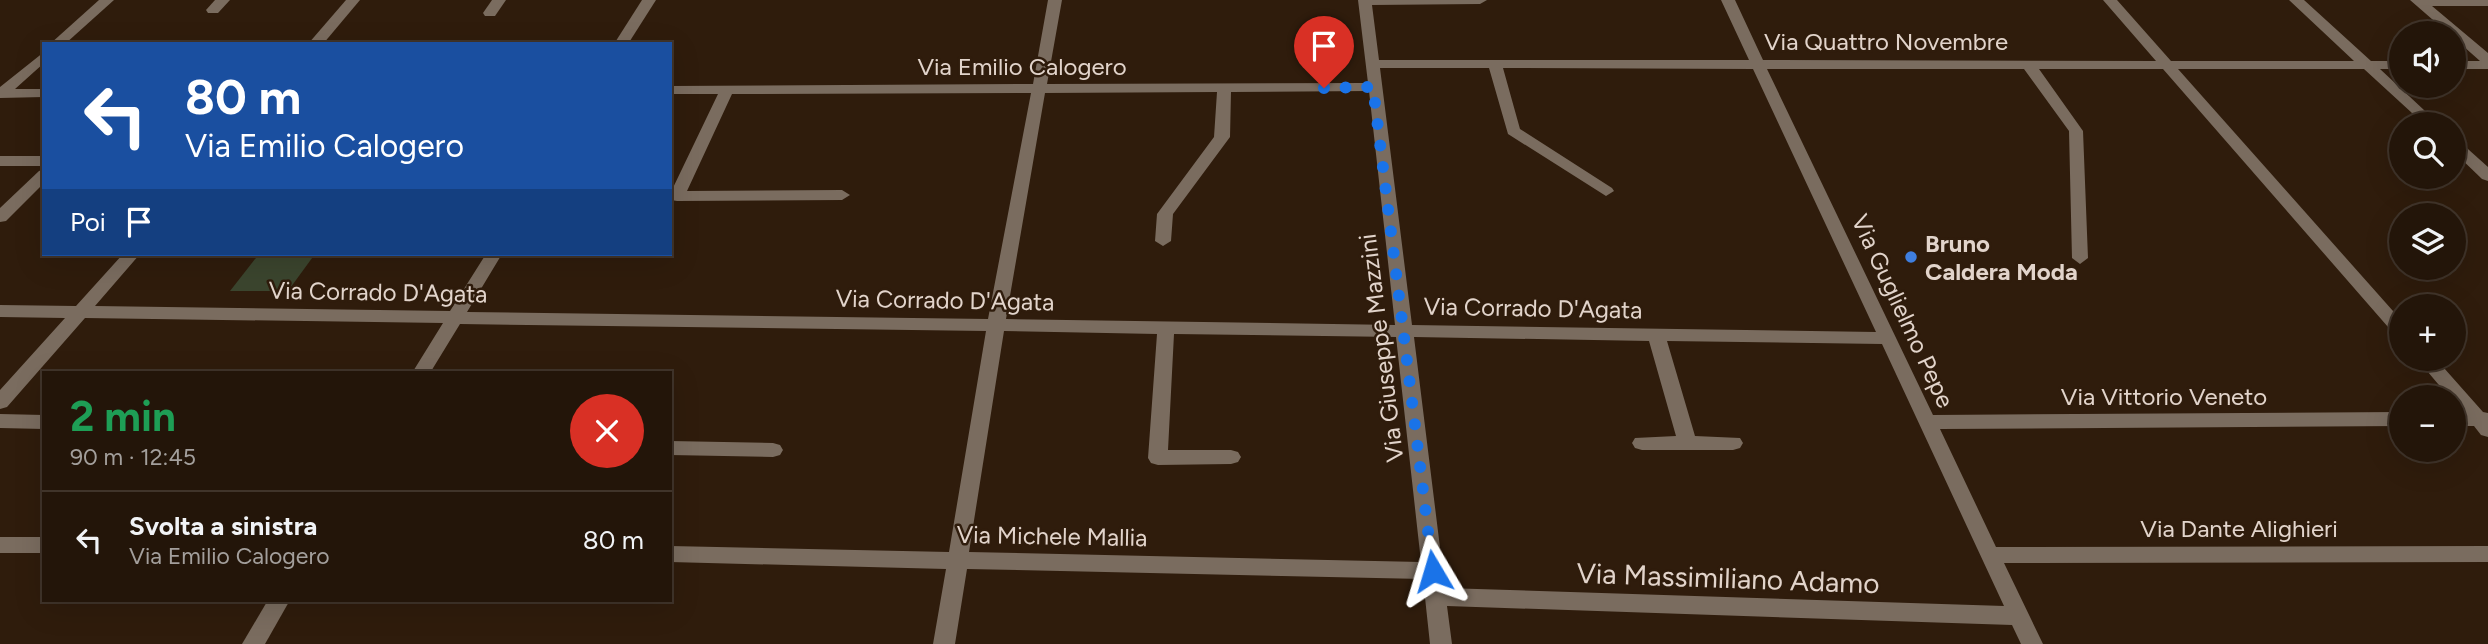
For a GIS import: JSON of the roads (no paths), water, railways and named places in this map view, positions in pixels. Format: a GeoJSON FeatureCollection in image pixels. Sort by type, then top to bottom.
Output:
{"type":"FeatureCollection","features":[{"type":"Feature","properties":{"kind":"street"},"geometry":{"type":"LineString","coordinates":[[59,42],[107,0]]}},
{"type":"Feature","properties":{"kind":"street"},"geometry":{"type":"LineString","coordinates":[[317,42],[353,0]]}},
{"type":"Feature","properties":{"kind":"street"},"geometry":{"type":"LineString","coordinates":[[490,13],[499,0]]}},
{"type":"Feature","properties":{"kind":"street"},"geometry":{"type":"LineString","coordinates":[[622,42],[649,0]]}},
{"type":"Feature","properties":{"kind":"street"},"geometry":{"type":"LineString","coordinates":[[944,644],[996,325],[1055,0]]}},
{"type":"Feature","properties":{"kind":"street"},"geometry":{"type":"LineString","coordinates":[[1371,64],[1365,0],[1480,0]]}},
{"type":"Feature","properties":{"kind":"street","name":"Via Guglielmo Pepe"},"geometry":{"type":"LineString","coordinates":[[1728,0],[2032,644]]}},
{"type":"Feature","properties":{"kind":"street"},"geometry":{"type":"LineString","coordinates":[[2110,0],[2389,317]]}},
{"type":"Feature","properties":{"kind":"street"},"geometry":{"type":"LineString","coordinates":[[2296,0],[2419,112]]}},
{"type":"Feature","properties":{"kind":"street"},"geometry":{"type":"LineString","coordinates":[[2418,1],[2488,2]]}},
{"type":"Feature","properties":{"kind":"street"},"geometry":{"type":"LineString","coordinates":[[2418,1],[2488,60]]}},
{"type":"Feature","properties":{"kind":"street"},"geometry":{"type":"LineString","coordinates":[[0,94],[42,58]]}},
{"type":"Feature","properties":{"kind":"street","name":"Via Quattro Novembre"},"geometry":{"type":"LineString","coordinates":[[1371,64],[2389,65]]}},
{"type":"Feature","properties":{"kind":"street","name":"Via Giuseppe Mazzini"},"geometry":{"type":"LineString","coordinates":[[1371,64],[1441,644]]}},
{"type":"Feature","properties":{"kind":"street"},"geometry":{"type":"LineString","coordinates":[[1495,64],[1513,131],[1606,191]]}},
{"type":"Feature","properties":{"kind":"street"},"geometry":{"type":"LineString","coordinates":[[2028,64],[2076,131],[2080,258]]}},
{"type":"Feature","properties":{"kind":"street"},"geometry":{"type":"LineString","coordinates":[[2466,65],[2488,65]]}},
{"type":"Feature","properties":{"kind":"street","name":"Via Emilio Calogero"},"geometry":{"type":"LineString","coordinates":[[672,90],[1373,87]]}},
{"type":"Feature","properties":{"kind":"street"},"geometry":{"type":"LineString","coordinates":[[1163,241],[1164,214],[1222,137],[1224,88]]}},
{"type":"Feature","properties":{"kind":"street"},"geometry":{"type":"LineString","coordinates":[[727,90],[677,196],[842,195]]}},
{"type":"Feature","properties":{"kind":"street"},"geometry":{"type":"LineString","coordinates":[[0,94],[42,93]]}},
{"type":"Feature","properties":{"kind":"street"},"geometry":{"type":"LineString","coordinates":[[2466,155],[2488,176]]}},
{"type":"Feature","properties":{"kind":"street"},"geometry":{"type":"LineString","coordinates":[[0,161],[42,161]]}},
{"type":"Feature","properties":{"kind":"street"},"geometry":{"type":"LineString","coordinates":[[0,217],[42,176]]}},
{"type":"Feature","properties":{"kind":"street"},"geometry":{"type":"LineString","coordinates":[[0,402],[130,256]]}},
{"type":"Feature","properties":{"kind":"street"},"geometry":{"type":"LineString","coordinates":[[422,371],[493,256]]}},
{"type":"Feature","properties":{"kind":"street","name":"Via Corrado D'Agata"},"geometry":{"type":"LineString","coordinates":[[0,311],[1889,338]]}},
{"type":"Feature","properties":{"kind":"street"},"geometry":{"type":"LineString","coordinates":[[1166,327],[1158,458],[1231,457]]}},
{"type":"Feature","properties":{"kind":"street"},"geometry":{"type":"LineString","coordinates":[[1656,334],[1688,443]]}},
{"type":"Feature","properties":{"kind":"street"},"geometry":{"type":"LineString","coordinates":[[2437,371],[2485,422]]}},
{"type":"Feature","properties":{"kind":"street","name":"Via Vittorio Veneto"},"geometry":{"type":"LineString","coordinates":[[1928,422],[2389,419]]}},
{"type":"Feature","properties":{"kind":"street"},"geometry":{"type":"LineString","coordinates":[[2466,420],[2485,422]]}},
{"type":"Feature","properties":{"kind":"street"},"geometry":{"type":"LineString","coordinates":[[0,421],[42,422]]}},
{"type":"Feature","properties":{"kind":"street"},"geometry":{"type":"LineString","coordinates":[[1642,443],[1733,443]]}},
{"type":"Feature","properties":{"kind":"street"},"geometry":{"type":"LineString","coordinates":[[672,449],[773,450]]}},
{"type":"Feature","properties":{"kind":"street"},"geometry":{"type":"LineString","coordinates":[[0,545],[42,545]]}},
{"type":"Feature","properties":{"kind":"street","name":"Via Michele Mallia"},"geometry":{"type":"LineString","coordinates":[[672,554],[1433,571]]}},
{"type":"Feature","properties":{"kind":"street","name":"Via Dante Alighieri"},"geometry":{"type":"LineString","coordinates":[[1990,555],[2488,554]]}},
{"type":"Feature","properties":{"kind":"street","name":"Via Massimiliano Adamo"},"geometry":{"type":"LineString","coordinates":[[1436,597],[2019,616]]}},
{"type":"Feature","properties":{"kind":"street"},"geometry":{"type":"LineString","coordinates":[[253,644],[279,602]]}},
{"type":"Feature","properties":{"kind":"place","name":"Bruno Caldera Moda"},"geometry":{"type":"Point","coordinates":[1911,257]}}]}
